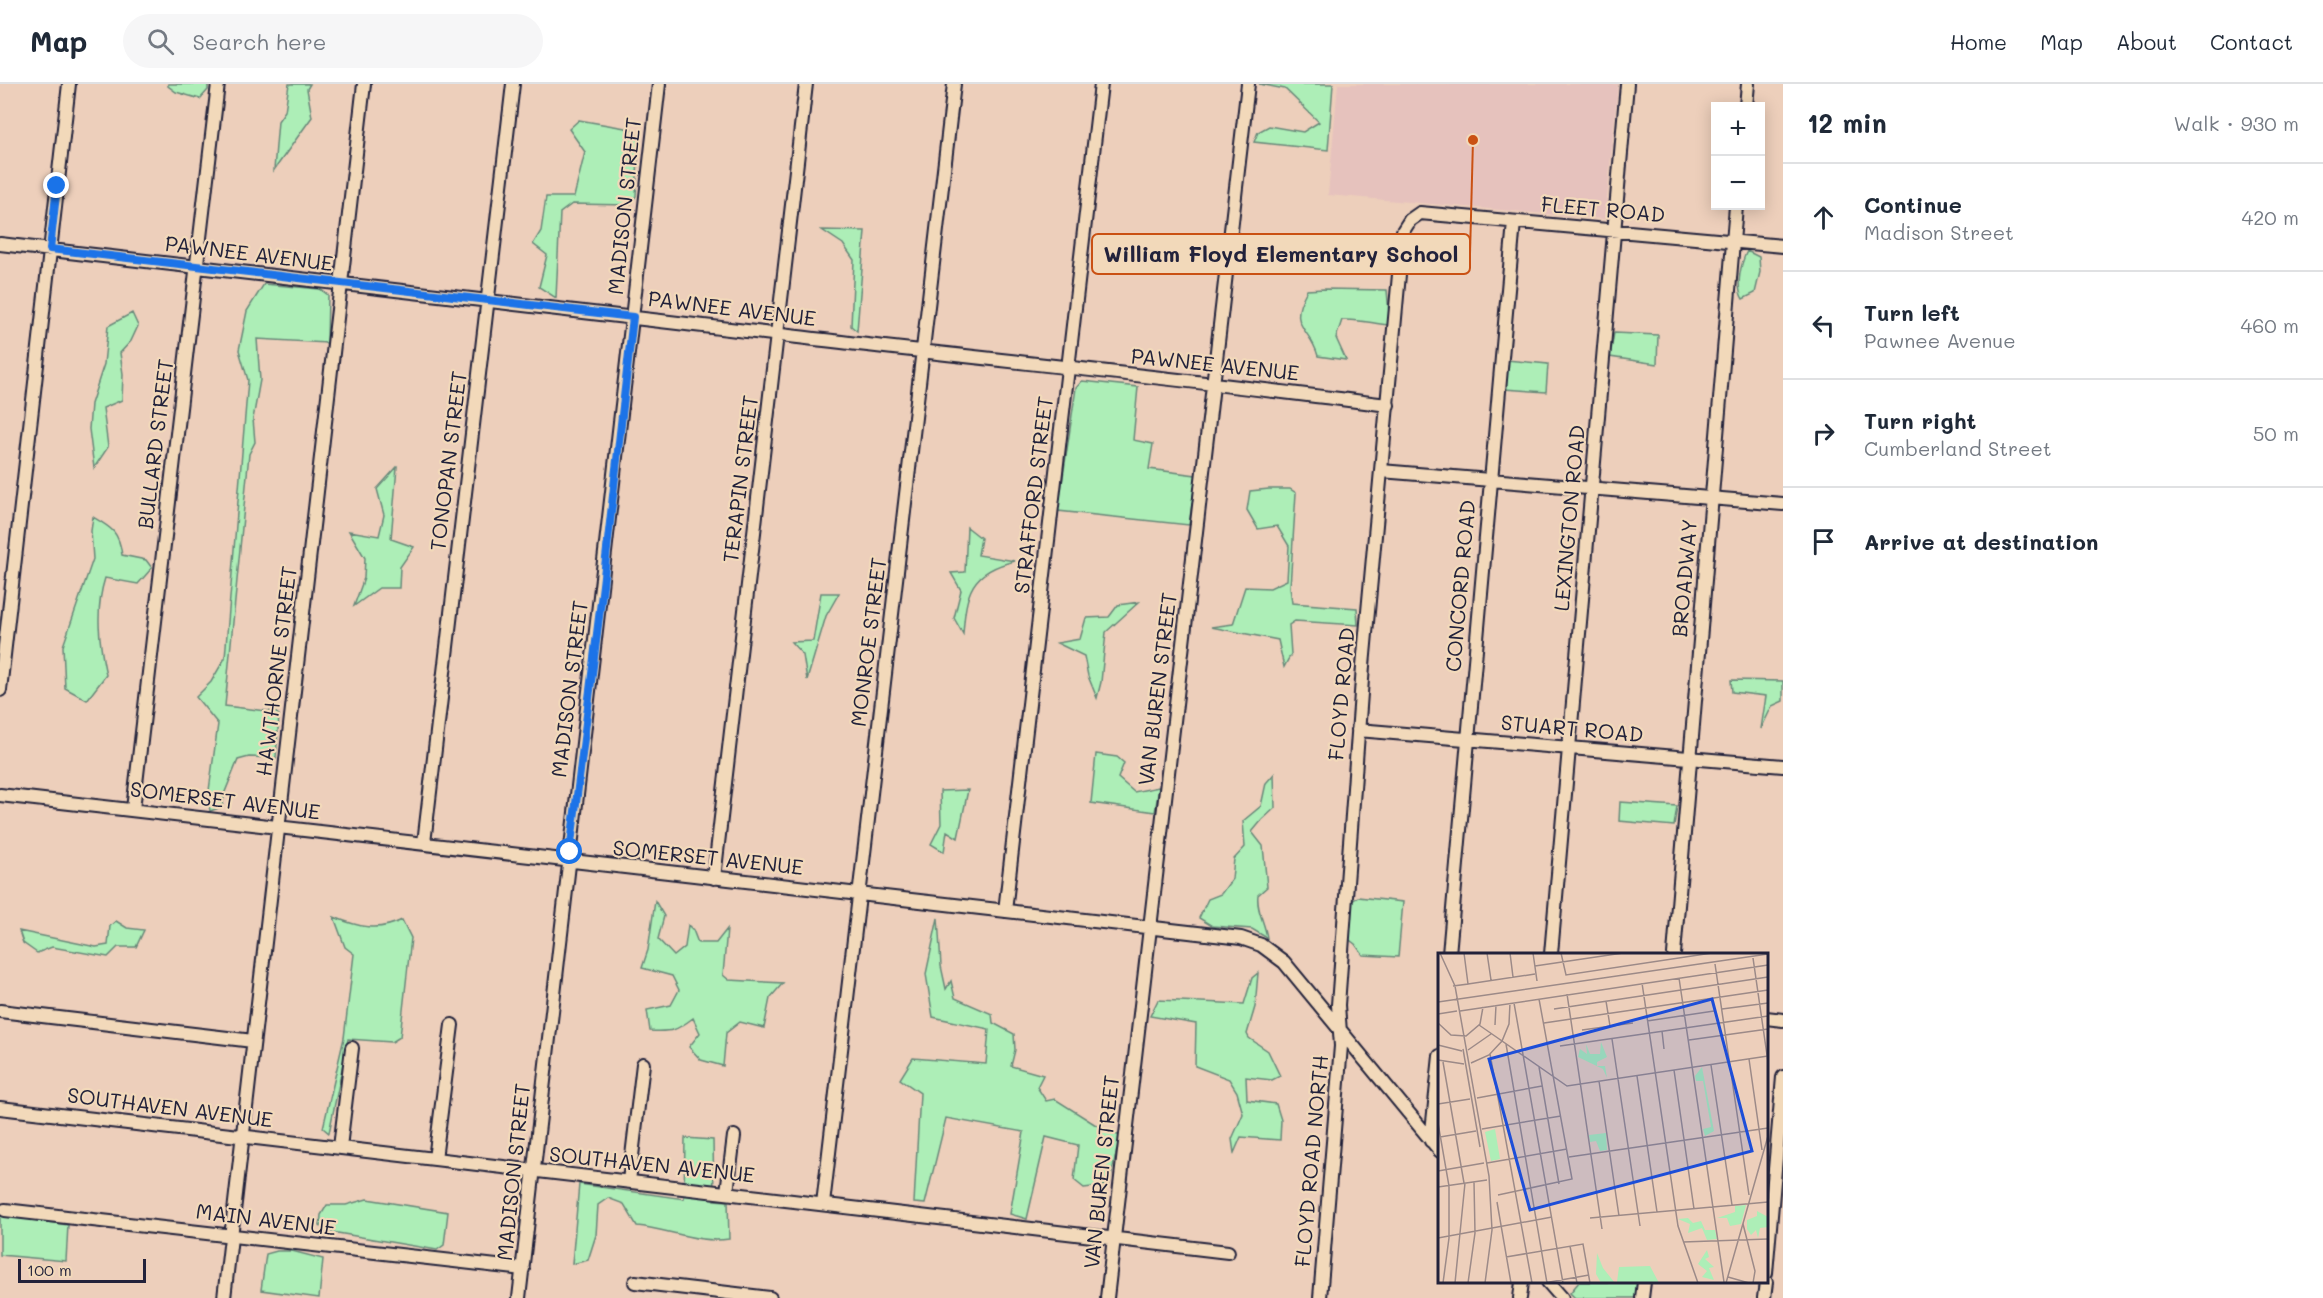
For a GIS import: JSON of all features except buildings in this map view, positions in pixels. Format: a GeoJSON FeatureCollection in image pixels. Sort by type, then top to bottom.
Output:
{"type":"FeatureCollection","features":[{"type":"Feature","properties":{"kind":"street"},"geometry":{"type":"LineString","coordinates":[[0,690],[69,84]]}},
{"type":"Feature","properties":{"kind":"street","name":"BULLARD STREET"},"geometry":{"type":"LineString","coordinates":[[133,809],[218,84]]}},
{"type":"Feature","properties":{"kind":"street","name":"HAWTHORNE STREET"},"geometry":{"type":"LineString","coordinates":[[224,1298],[364,84]]}},
{"type":"Feature","properties":{"kind":"street","name":"TONOPAN STREET"},"geometry":{"type":"LineString","coordinates":[[424,843],[513,84]]}},
{"type":"Feature","properties":{"kind":"street","name":"MADISON STREET"},"geometry":{"type":"LineString","coordinates":[[519,1298],[659,84]]}},
{"type":"Feature","properties":{"kind":"street","name":"TERAPIN STREET"},"geometry":{"type":"LineString","coordinates":[[714,878],[806,84]]}},
{"type":"Feature","properties":{"kind":"street","name":"MONROE STREET"},"geometry":{"type":"LineString","coordinates":[[823,1204],[954,84]]}},
{"type":"Feature","properties":{"kind":"street","name":"STRAFFORD STREET"},"geometry":{"type":"LineString","coordinates":[[1005,911],[1101,84]]}},
{"type":"Feature","properties":{"kind":"street","name":"VAN BUREN STREET"},"geometry":{"type":"LineString","coordinates":[[1107,1298],[1248,84]]}},
{"type":"Feature","properties":{"kind":"street","name":"LEXINGTON ROAD"},"geometry":{"type":"LineString","coordinates":[[1551,953],[1627,84]]}},
{"type":"Feature","properties":{"kind":"street"},"geometry":{"type":"LineString","coordinates":[[1746,102],[1748,84]]}},
{"type":"Feature","properties":{"kind":"street","name":"BROADWAY"},"geometry":{"type":"LineString","coordinates":[[1674,953],[1736,210]]}},
{"type":"Feature","properties":{"kind":"street","name":"FLEET ROAD"},"geometry":{"type":"LineString","coordinates":[[1420,213],[1783,246]]}},
{"type":"Feature","properties":{"kind":"street","name":"FLOYD ROAD"},"geometry":{"type":"LineString","coordinates":[[1339,1028],[1338,1005],[1358,730],[1403,231],[1410,220],[1420,213]]}},
{"type":"Feature","properties":{"kind":"street","name":"CONCORD ROAD"},"geometry":{"type":"LineString","coordinates":[[1449,953],[1514,222]]}},
{"type":"Feature","properties":{"kind":"street","name":"PAWNEE AVENUE"},"geometry":{"type":"LineString","coordinates":[[0,244],[1388,405]]}},
{"type":"Feature","properties":{"kind":"street"},"geometry":{"type":"LineString","coordinates":[[1381,471],[1783,504]]}},
{"type":"Feature","properties":{"kind":"street","name":"STUART ROAD"},"geometry":{"type":"LineString","coordinates":[[1358,730],[1783,766]]}},
{"type":"Feature","properties":{"kind":"street","name":"SOMERSET AVENUE"},"geometry":{"type":"LineString","coordinates":[[0,795],[1242,938],[1261,945],[1284,962],[1339,1028]]}},
{"type":"Feature","properties":{"kind":"street"},"geometry":{"type":"LineString","coordinates":[[0,1011],[254,1041]]}},
{"type":"Feature","properties":{"kind":"street"},"geometry":{"type":"LineString","coordinates":[[1768,1018],[1783,1020]]}},
{"type":"Feature","properties":{"kind":"street"},"geometry":{"type":"LineString","coordinates":[[435,1159],[452,1025]]}},
{"type":"Feature","properties":{"kind":"street"},"geometry":{"type":"LineString","coordinates":[[1339,1028],[1435,1146]]}},
{"type":"Feature","properties":{"kind":"street","name":"FLOYD ROAD NORTH"},"geometry":{"type":"LineString","coordinates":[[1320,1298],[1341,1046],[1339,1028]]}},
{"type":"Feature","properties":{"kind":"street"},"geometry":{"type":"LineString","coordinates":[[340,1147],[352,1048]]}},
{"type":"Feature","properties":{"kind":"street"},"geometry":{"type":"LineString","coordinates":[[628,1180],[643,1065]]}},
{"type":"Feature","properties":{"kind":"street"},"geometry":{"type":"LineString","coordinates":[[1768,1261],[1783,1077]]}},
{"type":"Feature","properties":{"kind":"street"},"geometry":{"type":"LineString","coordinates":[[1435,1146],[1438,1092]]}},
{"type":"Feature","properties":{"kind":"street","name":"SOUTHAVEN AVENUE"},"geometry":{"type":"LineString","coordinates":[[0,1108],[1228,1252]]}},
{"type":"Feature","properties":{"kind":"street"},"geometry":{"type":"LineString","coordinates":[[728,1192],[734,1136]]}},
{"type":"Feature","properties":{"kind":"street","name":"MAIN AVENUE"},"geometry":{"type":"LineString","coordinates":[[5,1210],[523,1269]]}},
{"type":"Feature","properties":{"kind":"street"},"geometry":{"type":"LineString","coordinates":[[635,1282],[770,1298]]}},
{"type":"Feature","properties":{"kind":"street"},"geometry":{"type":"LineString","coordinates":[[1520,1298],[1522,1283]]}},
{"type":"Feature","properties":{"kind":"street"},"geometry":{"type":"LineString","coordinates":[[1550,1283],[1562,1298]]}},
{"type":"Feature","properties":{"kind":"street"},"geometry":{"type":"LineString","coordinates":[[1642,1298],[1644,1283]]}},
{"type":"Feature","properties":{"kind":"street"},"geometry":{"type":"LineString","coordinates":[[1764,1298],[1766,1283]]}},
{"type":"Feature","properties":{"kind":"shaded area"},"geometry":{"type":"Polygon","coordinates":[[[1338,84],[1618,84],[1605,219],[1328,195],[1338,84]]]}},
{"type":"Feature","properties":{"kind":"green space"},"geometry":{"type":"Polygon","coordinates":[[[168,84],[208,84],[208,90],[200,99],[176,92],[168,84]]]}},
{"type":"Feature","properties":{"kind":"green space"},"geometry":{"type":"Polygon","coordinates":[[[289,84],[310,84],[307,89],[312,117],[274,170],[278,121],[285,111],[289,84]]]}},
{"type":"Feature","properties":{"kind":"green space"},"geometry":{"type":"Polygon","coordinates":[[[1259,84],[1333,84],[1328,150],[1254,142],[1258,132],[1269,126],[1303,132],[1319,122],[1285,89],[1259,84]]]}},
{"type":"Feature","properties":{"kind":"green space"},"geometry":{"type":"Polygon","coordinates":[[[579,120],[631,129],[639,137],[636,196],[630,205],[572,204],[560,213],[556,298],[539,287],[547,255],[533,244],[541,231],[546,197],[574,197],[585,152],[569,129],[579,120]]]}},
{"type":"Feature","properties":{"kind":"green space"},"geometry":{"type":"Polygon","coordinates":[[[822,230],[865,231],[857,331],[851,326],[854,260],[843,244],[822,230]]]}},
{"type":"Feature","properties":{"kind":"green space"},"geometry":{"type":"Polygon","coordinates":[[[1747,251],[1759,257],[1760,272],[1755,293],[1743,299],[1739,282],[1747,251]]]}},
{"type":"Feature","properties":{"kind":"green space"},"geometry":{"type":"Polygon","coordinates":[[[264,284],[320,289],[328,295],[327,343],[257,339],[260,380],[253,419],[255,442],[249,454],[225,706],[275,712],[279,715],[276,758],[249,757],[238,760],[225,792],[222,807],[210,811],[208,798],[218,724],[196,697],[211,682],[225,658],[248,380],[239,350],[247,311],[264,284]]]}},
{"type":"Feature","properties":{"kind":"green space"},"geometry":{"type":"Polygon","coordinates":[[[1307,290],[1387,290],[1390,325],[1342,320],[1336,338],[1346,360],[1318,356],[1299,320],[1299,312],[1307,290]]]}},
{"type":"Feature","properties":{"kind":"green space"},"geometry":{"type":"Polygon","coordinates":[[[132,313],[138,326],[131,341],[120,353],[123,374],[122,400],[103,408],[108,447],[94,468],[89,429],[91,404],[104,364],[108,326],[132,313]]]}},
{"type":"Feature","properties":{"kind":"green space"},"geometry":{"type":"Polygon","coordinates":[[[1614,333],[1658,335],[1657,364],[1610,357],[1614,333]]]}},
{"type":"Feature","properties":{"kind":"green space"},"geometry":{"type":"Polygon","coordinates":[[[1506,360],[1548,364],[1546,392],[1504,389],[1506,360]]]}},
{"type":"Feature","properties":{"kind":"green space"},"geometry":{"type":"Polygon","coordinates":[[[1082,381],[1138,387],[1133,440],[1153,444],[1149,469],[1196,475],[1189,525],[1058,511],[1076,388],[1082,381]]]}},
{"type":"Feature","properties":{"kind":"green space"},"geometry":{"type":"Polygon","coordinates":[[[397,467],[391,539],[414,547],[400,567],[399,588],[379,588],[354,606],[364,578],[365,558],[349,531],[379,536],[384,515],[377,489],[397,467]]]}},
{"type":"Feature","properties":{"kind":"green space"},"geometry":{"type":"Polygon","coordinates":[[[1290,489],[1296,493],[1290,587],[1292,603],[1357,608],[1358,625],[1295,621],[1289,625],[1291,654],[1284,667],[1278,640],[1211,627],[1233,624],[1245,587],[1270,588],[1287,580],[1289,546],[1277,526],[1258,529],[1247,510],[1250,491],[1290,489]]]}},
{"type":"Feature","properties":{"kind":"green space"},"geometry":{"type":"Polygon","coordinates":[[[93,517],[114,532],[122,555],[146,560],[152,568],[138,584],[105,578],[100,602],[99,626],[106,675],[87,700],[65,688],[63,646],[93,559],[91,531],[93,517]]]}},
{"type":"Feature","properties":{"kind":"green space"},"geometry":{"type":"Polygon","coordinates":[[[967,527],[981,538],[978,555],[1015,561],[988,571],[973,586],[966,607],[963,634],[954,618],[961,590],[951,573],[965,572],[967,527]]]}},
{"type":"Feature","properties":{"kind":"green space"},"geometry":{"type":"Polygon","coordinates":[[[821,593],[839,593],[826,616],[807,680],[803,655],[791,642],[813,641],[821,593]]]}},
{"type":"Feature","properties":{"kind":"green space"},"geometry":{"type":"Polygon","coordinates":[[[1139,602],[1106,632],[1101,682],[1097,698],[1088,676],[1084,656],[1057,643],[1080,639],[1086,618],[1109,617],[1118,605],[1139,602]]]}},
{"type":"Feature","properties":{"kind":"green space"},"geometry":{"type":"Polygon","coordinates":[[[1731,680],[1783,681],[1783,701],[1772,706],[1761,729],[1766,696],[1732,692],[1731,680]]]}},
{"type":"Feature","properties":{"kind":"green space"},"geometry":{"type":"Polygon","coordinates":[[[1096,754],[1117,757],[1124,763],[1118,778],[1134,792],[1159,787],[1155,812],[1091,803],[1096,754]]]}},
{"type":"Feature","properties":{"kind":"green space"},"geometry":{"type":"Polygon","coordinates":[[[1274,774],[1275,808],[1252,832],[1263,846],[1267,887],[1258,895],[1258,901],[1267,938],[1252,929],[1212,926],[1199,918],[1208,899],[1221,894],[1232,879],[1234,859],[1245,847],[1243,821],[1261,806],[1266,783],[1274,774]]]}},
{"type":"Feature","properties":{"kind":"green space"},"geometry":{"type":"Polygon","coordinates":[[[968,790],[958,838],[947,831],[944,852],[931,844],[941,824],[940,791],[968,790]]]}},
{"type":"Feature","properties":{"kind":"green space"},"geometry":{"type":"Polygon","coordinates":[[[1620,802],[1677,806],[1674,826],[1619,821],[1620,802]]]}},
{"type":"Feature","properties":{"kind":"green space"},"geometry":{"type":"Polygon","coordinates":[[[1358,897],[1403,902],[1398,957],[1363,955],[1347,938],[1350,902],[1358,897]]]}},
{"type":"Feature","properties":{"kind":"green space"},"geometry":{"type":"Polygon","coordinates":[[[655,901],[664,916],[658,939],[674,956],[685,947],[688,925],[693,930],[698,943],[716,943],[727,929],[723,975],[729,980],[783,983],[770,998],[764,1028],[740,1022],[726,1033],[723,1066],[701,1060],[689,1047],[700,1033],[693,1018],[673,1030],[650,1031],[647,1010],[671,1005],[679,990],[672,976],[642,968],[648,950],[655,901]]]}},
{"type":"Feature","properties":{"kind":"green space"},"geometry":{"type":"Polygon","coordinates":[[[334,917],[368,927],[385,926],[402,920],[411,938],[400,1037],[392,1042],[348,1039],[329,1133],[323,1128],[344,1038],[354,954],[345,947],[334,917]]]}},
{"type":"Feature","properties":{"kind":"green space"},"geometry":{"type":"Polygon","coordinates":[[[938,918],[941,966],[946,989],[951,981],[955,998],[992,1014],[993,1023],[1014,1034],[1015,1050],[1011,1066],[1043,1075],[1037,1087],[1046,1101],[1055,1099],[1096,1125],[1120,1136],[1109,1185],[1084,1188],[1074,1180],[1078,1145],[1046,1137],[1027,1219],[1010,1214],[1024,1132],[946,1118],[925,1204],[914,1203],[920,1093],[900,1079],[913,1058],[986,1064],[989,1029],[933,1017],[926,974],[938,918]]]}},
{"type":"Feature","properties":{"kind":"green space"},"geometry":{"type":"Polygon","coordinates":[[[116,921],[127,928],[144,930],[136,947],[118,947],[108,957],[52,947],[37,953],[23,943],[19,931],[96,947],[108,945],[110,926],[116,921]]]}},
{"type":"Feature","properties":{"kind":"green space"},"geometry":{"type":"Polygon","coordinates":[[[1258,973],[1255,1007],[1247,1034],[1249,1038],[1268,1051],[1280,1076],[1272,1080],[1246,1077],[1247,1100],[1276,1104],[1281,1120],[1280,1140],[1241,1137],[1234,1153],[1232,1139],[1243,1114],[1237,1092],[1229,1079],[1195,1066],[1196,1024],[1150,1016],[1158,1000],[1244,1004],[1252,978],[1258,973]]]}},
{"type":"Feature","properties":{"kind":"green space"},"geometry":{"type":"Polygon","coordinates":[[[685,1138],[713,1140],[714,1200],[728,1201],[729,1239],[706,1240],[637,1226],[624,1204],[608,1198],[598,1205],[596,1235],[588,1260],[572,1264],[579,1184],[684,1199],[685,1138]]]}},
{"type":"Feature","properties":{"kind":"green space"},"geometry":{"type":"Polygon","coordinates":[[[367,1199],[448,1212],[444,1245],[437,1250],[326,1231],[320,1226],[321,1215],[327,1205],[346,1205],[367,1199]]]}},
{"type":"Feature","properties":{"kind":"green space"},"geometry":{"type":"Polygon","coordinates":[[[0,1215],[68,1225],[66,1261],[0,1255],[0,1215]]]}},
{"type":"Feature","properties":{"kind":"green space"},"geometry":{"type":"Polygon","coordinates":[[[292,1251],[323,1259],[319,1298],[261,1290],[266,1254],[292,1251]]]}},
{"type":"Feature","properties":{"kind":"green space"},"geometry":{"type":"Polygon","coordinates":[[[1578,1283],[1639,1283],[1637,1298],[1575,1298],[1570,1293],[1578,1283]]]}},
{"type":"Feature","properties":{"kind":"place","name":"William Floyd Elementary School"},"geometry":{"type":"Point","coordinates":[1473,140]}},
{"type":"Feature","properties":{"kind":"route"},"geometry":{"type":"LineString","coordinates":[[57,186],[50,249],[633,317],[570,852]]}}]}
